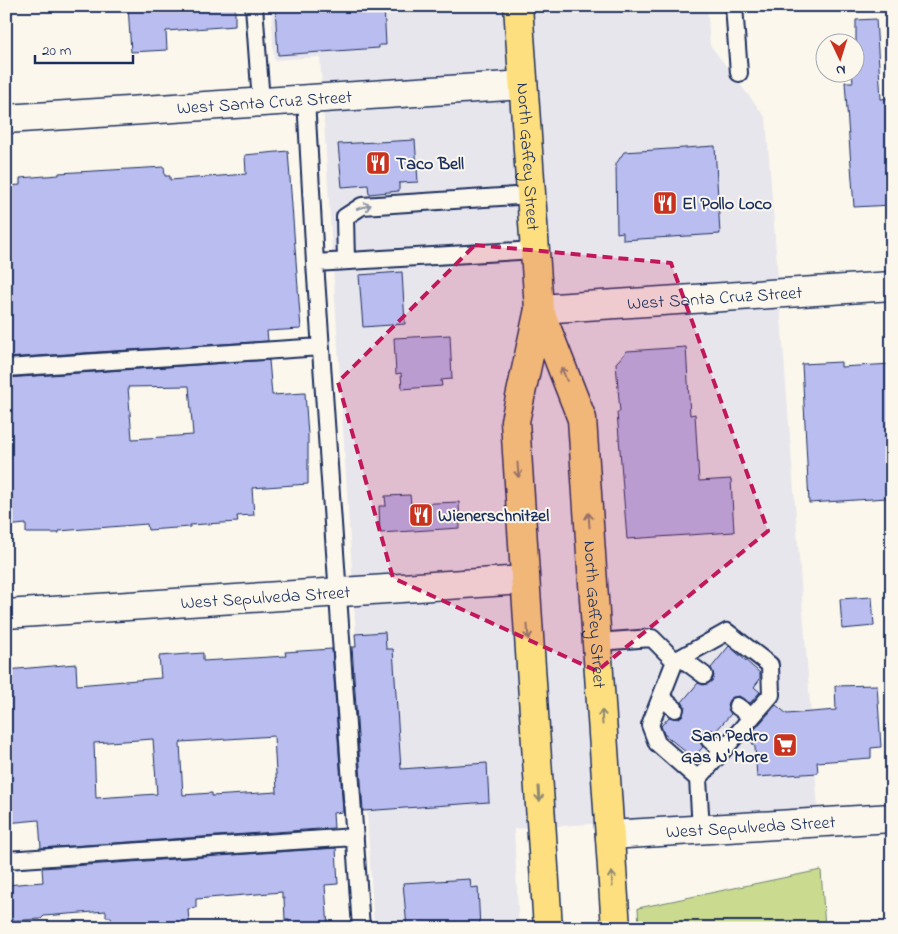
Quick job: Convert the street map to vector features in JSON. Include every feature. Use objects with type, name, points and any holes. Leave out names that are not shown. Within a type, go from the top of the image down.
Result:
[{"type":"main road","name":"North Gaffey Street","points":[[518,6],[539,309],[515,421],[548,928]]},
{"type":"main road","name":"North Gaffey Street","points":[[539,309],[582,420],[616,928]]},
{"type":"street","name":"West Santa Cruz Street","points":[[6,119],[523,85]]},
{"type":"street","name":"West Santa Cruz Street","points":[[539,309],[892,286]]},
{"type":"street","name":"West Sepulveda Street","points":[[6,614],[525,580]]},
{"type":"street","name":"West Sepulveda Street","points":[[610,835],[892,818]]},
{"type":"lane","points":[[254,6],[261,102]]},
{"type":"lane","points":[[734,6],[739,73]]},
{"type":"lane","points":[[306,99],[315,263],[361,928]]},
{"type":"lane","points":[[346,261],[345,217],[362,206],[531,194]]},
{"type":"lane","points":[[315,263],[535,250]]},
{"type":"lane","points":[[6,368],[321,347]]},
{"type":"lane","points":[[698,779],[657,743],[650,725],[678,659],[727,632],[770,665],[771,695],[698,779],[701,830]]},
{"type":"lane","points":[[597,642],[652,638],[678,659],[704,675]]},
{"type":"lane","points":[[661,697],[675,709]]},
{"type":"lane","points":[[737,706],[752,717]]},
{"type":"lane","points":[[709,739],[722,751]]},
{"type":"lane","points":[[6,860],[355,837]]},
{"type":"highlighted area","points":[[475,245],[671,263],[768,531],[597,671],[393,578],[338,382]]},
{"type":"shaded area","points":[[271,6],[707,6],[710,45],[766,118],[818,809],[514,829],[519,928],[374,928],[320,57],[274,60]]},
{"type":"green space","points":[[821,870],[825,928],[639,928],[638,908]]},
{"type":"building","points":[[128,6],[235,6],[235,26],[166,31],[167,50],[131,52]]},
{"type":"building","points":[[275,6],[384,6],[386,45],[379,45],[379,48],[278,55]]},
{"type":"building","points":[[876,19],[881,99],[892,98],[892,205],[854,207],[845,82],[866,82],[866,32],[856,32],[856,20]]},
{"type":"building","name":"Taco Bell","points":[[415,140],[418,182],[399,183],[399,191],[369,194],[368,185],[342,187],[338,144]]},
{"type":"building","points":[[715,146],[720,234],[623,240],[623,232],[617,233],[616,164],[624,152]]},
{"type":"building","points":[[288,151],[301,329],[267,331],[268,341],[6,358],[6,200],[9,200],[8,186],[20,185],[20,178],[59,175],[59,173],[164,167],[165,176],[170,176],[170,180],[246,174],[245,155]]},
{"type":"building","points":[[402,272],[405,324],[363,327],[359,275]]},
{"type":"building","points":[[450,335],[452,379],[441,380],[442,386],[402,389],[401,373],[396,374],[394,338]]},
{"type":"building","points":[[686,347],[690,415],[695,414],[699,481],[731,479],[734,532],[627,539],[617,412],[620,412],[616,363],[627,351]]},
{"type":"building","points":[[269,360],[272,395],[305,393],[308,435],[308,484],[252,488],[254,515],[237,516],[238,522],[148,530],[147,524],[59,531],[59,533],[26,533],[26,524],[6,526],[6,378]],"holes":[[[189,386],[193,435],[132,439],[128,387]]]},
{"type":"building","points":[[841,362],[841,367],[892,364],[892,450],[888,450],[890,474],[886,474],[887,498],[809,503],[802,364]]},
{"type":"building","name":"Wienerschnitzel","points":[[410,495],[411,504],[459,502],[460,528],[380,533],[379,506],[386,506],[385,496]]},
{"type":"building","points":[[872,597],[874,626],[842,629],[840,599]]},
{"type":"building","points":[[385,632],[386,649],[393,649],[401,769],[487,763],[489,802],[363,811],[352,647],[356,647],[355,634]]},
{"type":"building","name":"San Pedro Gas N' More","points":[[729,646],[760,673],[760,679],[754,687],[760,692],[750,703],[739,696],[729,700],[727,705],[731,714],[716,731],[707,729],[701,733],[699,741],[703,747],[693,758],[664,734],[661,726],[669,717],[678,719],[683,715],[685,706],[682,702],[698,683],[703,685],[712,681],[714,676],[711,668]]},
{"type":"building","points":[[332,649],[343,812],[333,813],[334,828],[41,848],[39,820],[6,823],[6,670],[76,664],[77,685],[161,678],[159,656],[203,653],[203,661],[286,656],[285,652]],"holes":[[[274,736],[277,792],[212,796],[212,793],[183,795],[181,742]],[[153,739],[157,794],[96,798],[94,743]]]},
{"type":"building","points":[[877,685],[881,747],[871,748],[871,758],[817,762],[818,773],[757,777],[755,747],[748,737],[776,705],[787,714],[836,710],[835,686]]},
{"type":"building","points":[[336,848],[338,884],[325,885],[328,928],[289,928],[289,920],[285,920],[282,892],[196,899],[196,908],[188,909],[189,922],[147,924],[147,928],[112,928],[111,917],[106,917],[106,911],[6,921],[6,885],[43,882],[42,868]]},
{"type":"building","points":[[470,879],[471,888],[478,887],[480,928],[407,928],[403,883]]},
{"type":"place","name":"Taco Bell","points":[[378,163]]},
{"type":"place","name":"El Pollo Loco","points":[[665,203]]},
{"type":"place","name":"Wienerschnitzel","points":[[421,515]]},
{"type":"place","name":"San Pedro Gas N' More","points":[[785,745]]}]
